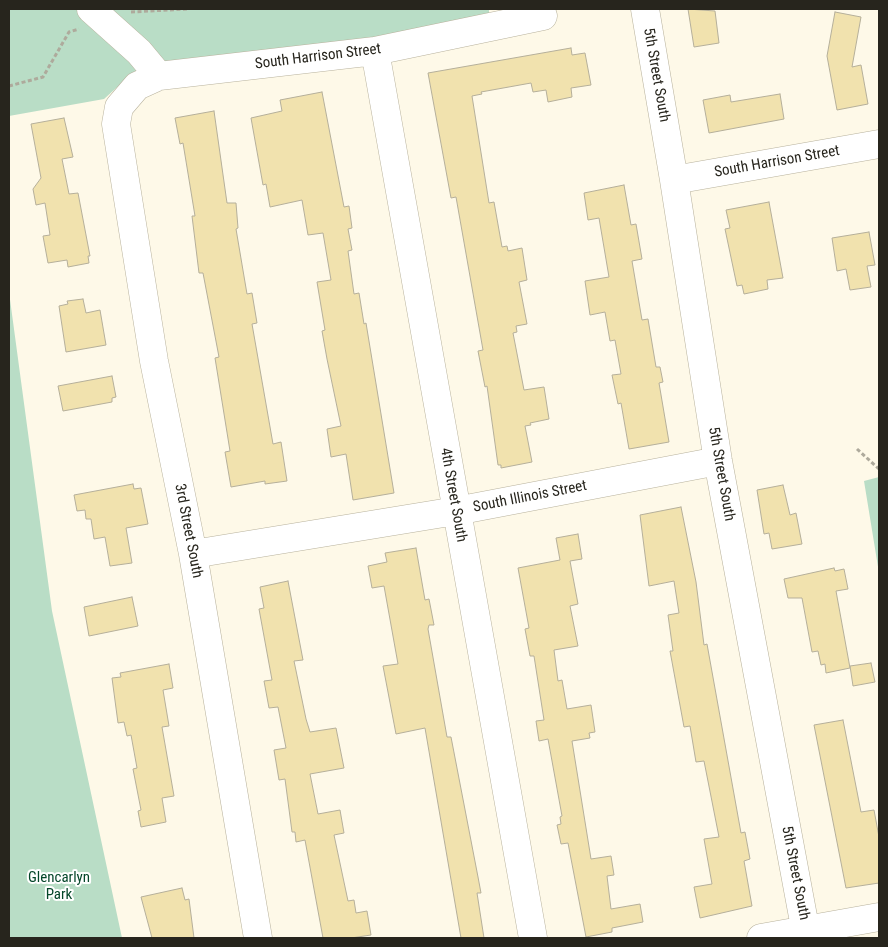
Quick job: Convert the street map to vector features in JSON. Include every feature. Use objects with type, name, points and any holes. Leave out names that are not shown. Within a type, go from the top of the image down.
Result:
[{"type":"street","points":[[91,9],[139,52],[159,76]]},
{"type":"street","name":"5th Street South","points":[[645,9],[718,461],[806,934]]},
{"type":"street","name":"South Harrison Street","points":[[116,124],[118,106],[137,86],[159,76],[376,51],[543,16]]},
{"type":"street","name":"4th Street South","points":[[376,51],[533,938]]},
{"type":"street","name":"3rd Street South","points":[[116,124],[154,360],[193,554],[258,938]]},
{"type":"street","name":"South Harrison Street","points":[[674,180],[879,144]]},
{"type":"street","name":"South Illinois Street","points":[[193,554],[456,511],[718,461]]},
{"type":"street","points":[[760,938],[806,934],[879,917]]},
{"type":"path","points":[[857,449],[879,469]]},
{"type":"green space","points":[[9,9],[489,9],[489,14],[375,38],[134,72],[104,99],[9,116]]},
{"type":"green space","name":"Glencarlyn Park","points":[[9,292],[52,611],[122,938],[9,938]]},
{"type":"green space","points":[[879,477],[879,573],[864,481]]},
{"type":"building","points":[[688,9],[715,11],[719,43],[694,47]]},
{"type":"building","points":[[835,12],[861,17],[852,67],[861,65],[868,104],[837,110],[827,56]]},
{"type":"building","points":[[571,48],[572,55],[585,53],[591,85],[571,88],[572,97],[548,102],[546,90],[533,92],[531,83],[481,92],[482,94],[472,96],[489,203],[494,202],[502,247],[507,246],[508,251],[522,248],[527,280],[519,282],[527,324],[516,326],[517,332],[513,333],[524,390],[544,387],[549,419],[525,426],[532,462],[501,468],[501,465],[498,465],[487,386],[485,387],[478,351],[483,350],[456,197],[451,198],[428,73]]},
{"type":"building","points":[[322,92],[344,207],[349,206],[352,228],[348,229],[352,250],[348,251],[354,294],[359,293],[364,324],[366,323],[394,493],[353,500],[346,454],[331,457],[327,429],[341,426],[322,331],[325,330],[317,282],[331,280],[323,233],[308,235],[302,200],[270,207],[266,184],[263,185],[251,118],[282,111],[280,100]]},
{"type":"building","points":[[780,94],[784,119],[709,133],[703,100],[730,95],[731,102]]},
{"type":"building","points":[[214,111],[227,203],[236,203],[238,228],[236,229],[247,294],[252,293],[257,323],[252,324],[273,444],[281,442],[287,481],[265,484],[265,481],[231,487],[225,452],[230,451],[215,358],[219,357],[203,273],[199,273],[192,216],[195,216],[183,143],[180,144],[175,118]]},
{"type":"building","points":[[64,118],[73,157],[62,159],[69,194],[78,193],[90,256],[88,256],[89,263],[68,267],[67,260],[48,263],[43,236],[50,235],[45,203],[36,205],[33,189],[41,178],[31,124]]},
{"type":"building","points":[[624,185],[631,225],[636,224],[642,259],[632,261],[642,320],[648,319],[656,367],[660,367],[663,382],[659,383],[669,442],[629,449],[621,403],[618,404],[612,375],[621,374],[615,340],[610,341],[605,312],[590,315],[585,281],[609,277],[599,218],[588,220],[584,193]]},
{"type":"building","points":[[769,202],[783,278],[767,280],[768,289],[744,294],[742,285],[737,286],[725,229],[730,228],[726,210]]},
{"type":"building","points":[[869,232],[875,265],[867,266],[871,287],[850,290],[846,269],[837,271],[832,238]]},
{"type":"building","points":[[83,299],[86,313],[100,310],[106,345],[66,352],[59,306],[68,304],[67,301]]},
{"type":"building","points":[[112,376],[116,397],[112,398],[112,402],[63,411],[58,386]]},
{"type":"building","points":[[133,484],[134,489],[141,488],[148,524],[126,528],[132,563],[110,566],[105,537],[94,539],[91,519],[86,519],[85,510],[77,511],[74,495]]},
{"type":"building","points":[[783,485],[790,515],[796,513],[802,544],[772,549],[769,533],[764,534],[757,490]]},
{"type":"building","points":[[681,507],[696,582],[704,645],[707,644],[741,833],[745,832],[750,859],[744,861],[752,906],[700,918],[694,887],[712,884],[704,839],[719,837],[704,761],[696,762],[690,726],[684,727],[670,651],[673,651],[668,615],[679,613],[674,581],[649,586],[640,515]]},
{"type":"building","points":[[578,534],[582,559],[570,561],[578,604],[570,606],[578,646],[554,650],[558,681],[562,680],[567,709],[591,705],[595,732],[589,733],[590,738],[572,741],[591,859],[611,856],[614,875],[607,876],[611,909],[640,904],[643,922],[612,928],[612,932],[586,937],[568,843],[561,844],[557,825],[561,824],[560,817],[562,816],[548,739],[539,741],[536,721],[544,720],[534,656],[530,656],[525,629],[529,628],[518,568],[560,560],[556,538]]},
{"type":"building","points":[[416,548],[425,600],[429,599],[434,625],[429,625],[428,629],[447,737],[451,737],[481,893],[477,893],[484,938],[461,938],[425,728],[396,734],[383,666],[398,664],[384,586],[372,588],[368,566],[387,562],[385,553]]},
{"type":"building","points":[[834,568],[835,571],[844,569],[848,589],[836,591],[850,668],[826,673],[825,664],[821,665],[818,651],[812,652],[802,598],[788,598],[784,579]]},
{"type":"building","points":[[288,581],[303,660],[294,661],[306,719],[310,732],[336,728],[344,768],[310,774],[318,814],[340,810],[344,833],[334,835],[348,901],[354,900],[356,913],[367,911],[371,935],[351,938],[323,938],[305,840],[296,842],[295,832],[292,832],[285,779],[279,780],[274,750],[286,748],[278,707],[269,708],[264,681],[272,680],[259,609],[264,608],[260,587]]},
{"type":"building","points":[[132,597],[138,626],[89,636],[84,607]]},
{"type":"building","points":[[871,663],[875,682],[853,686],[850,666]]},
{"type":"building","points":[[169,664],[173,688],[163,690],[169,726],[162,727],[174,796],[162,798],[166,822],[141,827],[138,811],[141,810],[133,769],[137,768],[131,735],[127,736],[124,722],[118,723],[112,678],[121,677],[120,673]]},
{"type":"building","points":[[843,720],[861,812],[874,810],[879,837],[879,883],[846,888],[814,725]]},
{"type":"building","points":[[182,888],[185,900],[189,899],[194,938],[152,938],[141,897]]}]
